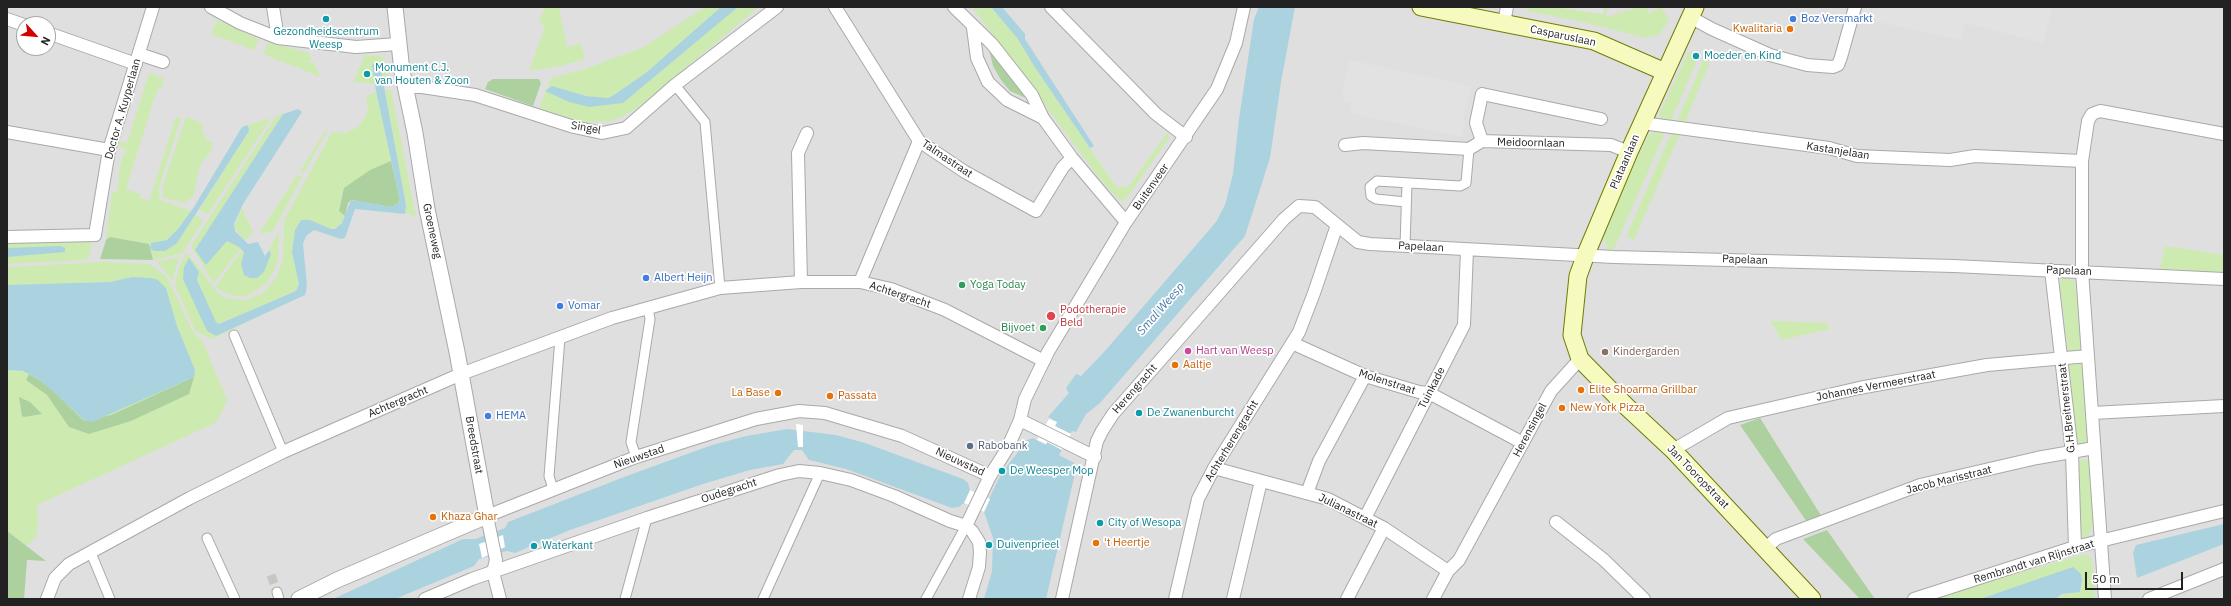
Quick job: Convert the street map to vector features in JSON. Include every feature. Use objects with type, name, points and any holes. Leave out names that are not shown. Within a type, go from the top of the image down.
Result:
[{"type":"main road","name":"Casparuslaan","points":[[1421,7],[1505,15],[1594,41],[1665,72]]},
{"type":"main road","name":"Plataanlaan","points":[[1586,254],[1629,152],[1692,12]]},
{"type":"main road","points":[[1580,359],[1572,336],[1578,276],[1586,254]]},
{"type":"main road","name":"Jan Tooropstraat","points":[[1580,359],[1627,407],[1674,450],[1812,599]]},
{"type":"street","name":"Doctor A. Kuyperlaan","points":[[7,237],[95,236],[109,150],[153,7]]},
{"type":"street","points":[[211,7],[240,23],[278,38],[356,47],[398,44]]},
{"type":"street","points":[[273,7],[278,38]]},
{"type":"street","name":"Groeneweg","points":[[395,7],[398,44],[427,208],[461,374]]},
{"type":"street","name":"Singel","points":[[406,87],[422,87],[475,95],[574,127],[602,133],[626,128],[676,85],[776,7]]},
{"type":"street","name":"Talmastraat","points":[[835,7],[919,141],[965,172],[1036,211],[1063,167],[1072,158]]},
{"type":"street","points":[[954,7],[973,28],[992,44],[1032,95],[1043,118],[1072,158],[1126,222]]},
{"type":"street","points":[[1051,7],[1156,114],[1186,137]]},
{"type":"street","name":"Buitenveer","points":[[966,526],[980,494],[1007,449],[1020,420],[1025,399],[1044,362],[1126,222],[1186,137],[1217,89],[1236,43],[1244,7]]},
{"type":"street","points":[[1692,12],[1712,29],[1770,55],[1807,65],[1833,66],[1838,65],[1841,57],[1855,7]]},
{"type":"street","points":[[973,28],[976,58],[988,82],[1007,100],[1043,118]]},
{"type":"street","points":[[56,35],[137,59],[163,62]]},
{"type":"street","points":[[676,85],[705,122],[720,285]]},
{"type":"street","name":"Meidoornlaan","points":[[1601,119],[1482,94],[1476,123],[1482,142],[1612,145],[1629,152]]},
{"type":"street","name":"G.H.Breitnerstraat","points":[[2105,599],[2082,271],[2082,161],[2088,121],[2092,114],[2100,111],[2224,134]]},
{"type":"street","name":"Kastanjelaan","points":[[1642,123],[1829,148],[1857,156],[1950,160],[1975,156],[2082,161]]},
{"type":"street","points":[[7,132],[109,150]]},
{"type":"street","points":[[801,282],[798,153],[807,133]]},
{"type":"street","points":[[860,282],[919,141]]},
{"type":"street","points":[[1345,145],[1363,143],[1469,150],[1482,142]]},
{"type":"street","points":[[1406,202],[1376,199],[1371,196],[1370,187],[1377,181],[1460,186],[1466,183],[1469,150]]},
{"type":"street","points":[[1405,246],[1407,184]]},
{"type":"street","name":"Papelaan","points":[[1284,219],[1298,206],[1306,205],[1315,207],[1358,242],[1467,250],[1586,254],[1614,257],[2082,271],[2224,279]]},
{"type":"street","name":"Herengracht","points":[[1062,599],[1095,457],[1097,441],[1113,414],[1284,219]]},
{"type":"street","name":"Achterherengracht","points":[[1175,599],[1198,499],[1214,468],[1292,344],[1314,293],[1337,225]]},
{"type":"street","name":"Tuinkade","points":[[1365,518],[1464,325],[1467,250]]},
{"type":"street","name":"G.H.Breitnerstraat","points":[[2051,270],[2072,453],[2075,546]]},
{"type":"street","name":"Achtergracht","points":[[47,599],[55,578],[69,564],[190,498],[283,452],[461,374],[560,338],[720,285],[801,282],[860,282],[891,290],[945,310],[1044,362]]},
{"type":"street","points":[[636,457],[631,442],[650,319],[648,308]]},
{"type":"street","points":[[234,335],[283,452]]},
{"type":"street","points":[[553,489],[549,476],[560,338]]},
{"type":"street","name":"Molenstraat","points":[[1292,344],[1365,376],[1418,392],[1429,393],[1523,443]]},
{"type":"street","name":"Johannes Vermeerstraat","points":[[1674,450],[1734,416],[1859,388],[1966,369],[2088,356]]},
{"type":"street","name":"Herensingel","points":[[1434,599],[1448,571],[1460,560],[1551,391],[1580,359]]},
{"type":"street","name":"Breedstraat","points":[[461,374],[487,516]]},
{"type":"street","points":[[1307,493],[1319,461],[1365,376]]},
{"type":"street","points":[[2092,414],[2224,406]]},
{"type":"street","name":"Nieuwstad","points":[[299,599],[337,580],[487,516],[636,457],[756,419],[799,411],[824,414],[890,431],[990,476]]},
{"type":"street","points":[[1020,420],[1043,430],[1095,457]]},
{"type":"street","name":"Jacob Marisstraat","points":[[1766,548],[1776,539],[1920,486],[2037,458],[2094,448]]},
{"type":"street","name":"Julianastraat","points":[[1214,468],[1328,499],[1384,528],[1448,571]]},
{"type":"street","name":"Oudegracht","points":[[425,599],[494,566],[780,475],[799,471],[820,473],[851,480],[894,496],[950,521],[966,526]]},
{"type":"street","points":[[763,599],[820,473]]},
{"type":"street","points":[[1233,599],[1261,481]]},
{"type":"street","name":"Rembrandt van Rijnstraat","points":[[1914,599],[2075,546],[2100,542],[2224,511]]},
{"type":"street","points":[[487,516],[500,599]]},
{"type":"street","points":[[625,599],[647,518]]},
{"type":"street","points":[[1556,522],[1604,560],[1644,599]]},
{"type":"street","points":[[926,599],[966,526],[972,531],[979,542],[980,552],[979,566],[969,599]]},
{"type":"street","points":[[1347,599],[1384,528]]},
{"type":"street","points":[[207,538],[235,599]]},
{"type":"street","points":[[91,553],[110,599]]},
{"type":"street","points":[[2149,599],[2224,569]]},
{"type":"shaded area","points":[[7,7],[2224,7],[2224,599],[7,599]]},
{"type":"shaded area","points":[[225,7],[268,7],[270,31]]},
{"type":"shaded area","points":[[1555,7],[1604,7],[1603,14]]},
{"type":"shaded area","points":[[1863,7],[2052,7],[2043,43],[1965,23],[1961,40],[1860,18]]},
{"type":"shaded area","points":[[1350,60],[1471,86],[1463,120],[1466,121],[1462,137],[1350,113],[1352,102],[1344,101],[1343,91]]},
{"type":"green space","points":[[545,7],[559,7],[567,47],[581,44],[585,59],[561,66],[529,71],[545,26],[539,23]]},
{"type":"green space","points":[[705,7],[721,7],[647,72],[614,95],[608,98],[586,96],[552,86],[546,91],[569,102],[623,103],[738,7],[759,7],[640,106],[625,115],[611,121],[584,123],[539,108],[551,78],[585,69],[644,47]]},
{"type":"green space","points":[[972,7],[991,7],[1018,39],[1034,66],[1117,188],[1120,186],[1126,188],[1131,183],[1167,133],[1170,137],[1126,199],[1122,201],[1116,197],[1100,179]]},
{"type":"green space","points":[[1527,7],[1555,7],[1602,14],[1604,7],[1607,7],[1606,17],[1639,7],[1646,7],[1649,13],[1661,7],[1669,20],[1659,35],[1646,38],[1579,21],[1527,11]]},
{"type":"green space","points":[[217,20],[259,39],[254,50],[211,34]]},
{"type":"green space","points":[[268,42],[309,53],[312,59],[308,61],[310,63],[314,62],[320,77],[263,54]]},
{"type":"green space","points":[[989,49],[1028,99],[1010,91],[1001,80],[993,66]]},
{"type":"green space","points":[[1689,51],[1699,56],[1671,121],[1664,122],[1659,115]]},
{"type":"green space","points":[[365,55],[381,56],[385,60],[389,79],[383,81],[380,65],[372,65],[375,84],[353,82]]},
{"type":"green space","points":[[1704,59],[1710,62],[1684,125],[1679,124],[1677,121]]},
{"type":"green space","points":[[149,73],[164,78],[162,88],[159,87],[153,102],[126,189],[141,194],[140,198],[149,201],[176,117],[181,118],[158,190],[161,191],[158,199],[191,211],[174,234],[163,242],[149,244],[110,237],[106,240],[112,191],[117,192],[120,165],[126,149],[117,145],[118,141],[127,143]]},
{"type":"green space","points":[[493,79],[539,79],[541,83],[533,106],[485,89],[488,82]]},
{"type":"green space","points":[[385,90],[391,90],[416,217],[406,213],[406,205]]},
{"type":"green space","points":[[376,91],[391,161],[370,170],[339,211],[345,216],[339,226],[331,229],[310,220],[301,220],[292,252],[299,284],[296,291],[219,324],[216,322],[197,280],[198,275],[189,259],[216,336],[259,318],[213,339],[196,332],[175,286],[178,271],[185,254],[188,254],[218,293],[225,298],[246,300],[261,294],[268,288],[277,276],[283,258],[284,220],[332,132],[346,133],[358,127],[366,116],[368,106],[366,97]]},
{"type":"green space","points":[[283,114],[195,250],[227,241],[241,248],[215,281],[212,281],[191,246],[276,116]]},
{"type":"green space","points":[[186,117],[202,123],[202,129],[206,140],[213,142],[211,151],[200,165],[193,198],[187,200],[185,203],[162,197],[164,189],[162,188]]},
{"type":"green space","points":[[271,118],[208,214],[199,210],[249,131],[248,125]]},
{"type":"green space","points":[[326,130],[328,130],[304,173],[300,171]]},
{"type":"green space","points":[[1659,131],[1664,135],[1614,249],[1608,250],[1603,236],[1624,187],[1649,134]]},
{"type":"green space","points":[[1671,133],[1680,134],[1634,240],[1626,237]]},
{"type":"green space","points":[[391,161],[400,200],[398,203],[392,207],[351,200],[348,203],[345,216],[339,211],[344,188],[370,170]]},
{"type":"green space","points":[[297,175],[302,177],[273,231],[261,234],[260,232]]},
{"type":"green space","points":[[242,208],[253,232],[245,241],[234,227]]},
{"type":"green space","points":[[196,214],[203,221],[181,254],[153,260],[150,248],[154,251],[165,251],[177,243]]},
{"type":"green space","points":[[279,230],[278,262],[268,282],[246,296],[234,296],[221,291],[216,286],[243,249],[242,271],[247,277],[271,254],[269,250]]},
{"type":"green space","points":[[110,237],[149,244],[153,260],[100,259],[106,240]]},
{"type":"green space","points":[[91,239],[90,255],[86,260],[7,264],[7,241]]},
{"type":"green space","points":[[2165,246],[2224,255],[2224,272],[2160,269]]},
{"type":"green space","points":[[180,257],[176,267],[173,281],[157,262]]},
{"type":"green space","points":[[103,262],[149,264],[167,277],[193,332],[199,339],[201,338],[227,399],[226,404],[215,423],[37,505],[38,527],[36,537],[27,546],[7,531],[7,370],[173,387],[177,326],[166,288],[132,277],[110,282],[7,285],[7,267]]},
{"type":"green space","points":[[2062,277],[2075,281],[2082,351],[2068,353],[2060,284]]},
{"type":"green space","points":[[1771,321],[1828,323],[1829,329],[1781,340]]},
{"type":"green space","points":[[2083,364],[2089,443],[2078,445],[2075,442],[2068,365]]},
{"type":"green space","points":[[29,374],[45,383],[84,421],[111,415],[194,377],[189,394],[131,421],[89,434],[69,427],[47,395],[26,380]]},
{"type":"green space","points":[[19,397],[30,402],[42,414],[22,416]]},
{"type":"green space","points":[[1760,418],[1822,517],[1807,522],[1740,425]]},
{"type":"green space","points":[[2090,459],[2093,524],[2089,535],[2082,539],[2076,461]]},
{"type":"green space","points":[[1827,530],[1875,599],[1860,599],[1803,539]]},
{"type":"green space","points":[[7,531],[46,561],[27,560],[24,599],[7,599]]},
{"type":"green space","points":[[2081,555],[2087,555],[2092,559],[2095,599],[2055,599],[2082,587],[2081,574],[2002,591],[1980,599],[1931,599]]},
{"type":"water","points":[[721,7],[738,7],[623,103],[589,107],[569,102],[545,91],[552,86],[586,96],[608,98],[647,72]]},
{"type":"water","points":[[991,7],[1002,7],[1025,34],[1025,39],[1094,146],[1090,148],[1034,66],[1018,39]]},
{"type":"water","name":"Smal Weesp","points":[[1259,7],[1295,7],[1281,82],[1270,158],[1245,236],[1100,403],[1086,414],[1076,432],[1072,431],[1059,455],[1074,463],[1076,469],[1046,599],[984,599],[992,571],[993,538],[984,512],[964,503],[959,507],[952,508],[846,469],[809,460],[802,450],[794,450],[783,464],[750,470],[703,484],[570,530],[515,553],[507,551],[479,559],[474,566],[395,599],[333,599],[463,539],[475,539],[505,528],[508,522],[624,477],[712,445],[746,436],[787,429],[836,435],[865,443],[963,479],[968,483],[970,490],[989,499],[1001,474],[1027,440],[1033,438],[1046,445],[1057,422],[1048,417],[1069,393],[1066,388],[1076,374],[1081,376],[1105,351],[1216,222],[1225,205],[1233,174],[1239,119],[1254,19]]},
{"type":"water","points":[[376,62],[380,65],[406,205],[405,214],[355,209],[345,238],[341,239],[314,230],[306,236],[303,244],[307,286],[305,295],[216,336],[207,331],[183,279],[184,267],[189,258],[199,272],[197,280],[216,322],[219,324],[296,291],[299,284],[292,252],[295,230],[301,220],[310,220],[331,229],[335,229],[342,223],[351,200],[392,207],[400,201],[376,91],[372,65]]},
{"type":"water","points":[[298,109],[302,112],[243,204],[234,224],[235,231],[248,244],[258,242],[265,256],[269,250],[271,254],[264,272],[257,278],[250,278],[244,275],[241,264],[244,252],[239,247],[227,241],[206,265],[195,250],[283,114]]},
{"type":"water","points":[[248,125],[249,131],[177,243],[165,251],[154,251],[150,248],[151,243],[167,240],[178,229],[194,207],[242,127]]},
{"type":"water","points":[[60,246],[65,248],[65,252],[7,257],[7,248]]},
{"type":"water","points":[[132,277],[158,280],[166,288],[177,326],[195,370],[194,377],[92,422],[85,421],[54,392],[35,377],[23,371],[7,370],[7,285],[110,282]]},
{"type":"water","points":[[2224,524],[2224,544],[2137,578],[2133,553],[2136,545]]},
{"type":"water","points":[[2073,567],[2081,574],[2082,580],[2080,592],[2062,594],[2055,599],[1980,599]]},
{"type":"pier","points":[[1049,419],[1057,422],[1055,426],[1071,434],[1062,450],[1047,442],[1046,444],[1037,440]]},
{"type":"pier","points":[[796,424],[803,425],[803,447],[798,447]]},
{"type":"pier","points":[[970,490],[990,499],[984,512],[964,503]]},
{"type":"pier","points":[[503,535],[505,547],[482,558],[479,544]]},
{"type":"tunnel","points":[[271,575],[277,592]]},
{"type":"place","name":"Gezondheidscentrum Weesp","points":[[326,19]]},
{"type":"place","name":"Boz Versmarkt","points":[[1793,19]]},
{"type":"place","name":"Kwalitaria","points":[[1790,29]]},
{"type":"place","name":"Moeder en Kind","points":[[1696,56]]},
{"type":"place","name":"Monument C.J. van Houten & Zoon","points":[[367,74]]},
{"type":"place","name":"Albert Heijn","points":[[646,278]]},
{"type":"place","name":"Yoga Today","points":[[962,285]]},
{"type":"place","name":"Vomar","points":[[560,306]]},
{"type":"place","name":"Podotherapie Beld","points":[[1051,316]]},
{"type":"place","name":"Bijvoet","points":[[1043,328]]},
{"type":"place","name":"Hart van Weesp","points":[[1188,351]]},
{"type":"place","name":"Kindergarden","points":[[1605,352]]},
{"type":"place","name":"Aaltje","points":[[1175,365]]},
{"type":"place","name":"Elite Shoarma Grillbar","points":[[1581,390]]},
{"type":"place","name":"La Base","points":[[778,393]]},
{"type":"place","name":"Passata","points":[[830,396]]},
{"type":"place","name":"New York Pizza","points":[[1562,408]]},
{"type":"place","name":"De Zwanenburcht","points":[[1139,413]]},
{"type":"place","name":"HEMA","points":[[488,416]]},
{"type":"place","name":"Rabobank","points":[[970,446]]},
{"type":"place","name":"De Weesper Mop","points":[[1002,471]]},
{"type":"place","name":"Khaza Ghar","points":[[433,517]]},
{"type":"place","name":"City of Wesopa","points":[[1100,523]]},
{"type":"place","name":"'t Heertje","points":[[1096,543]]},
{"type":"place","name":"Duivenprieel","points":[[989,545]]},
{"type":"place","name":"Waterkant","points":[[534,546]]}]
